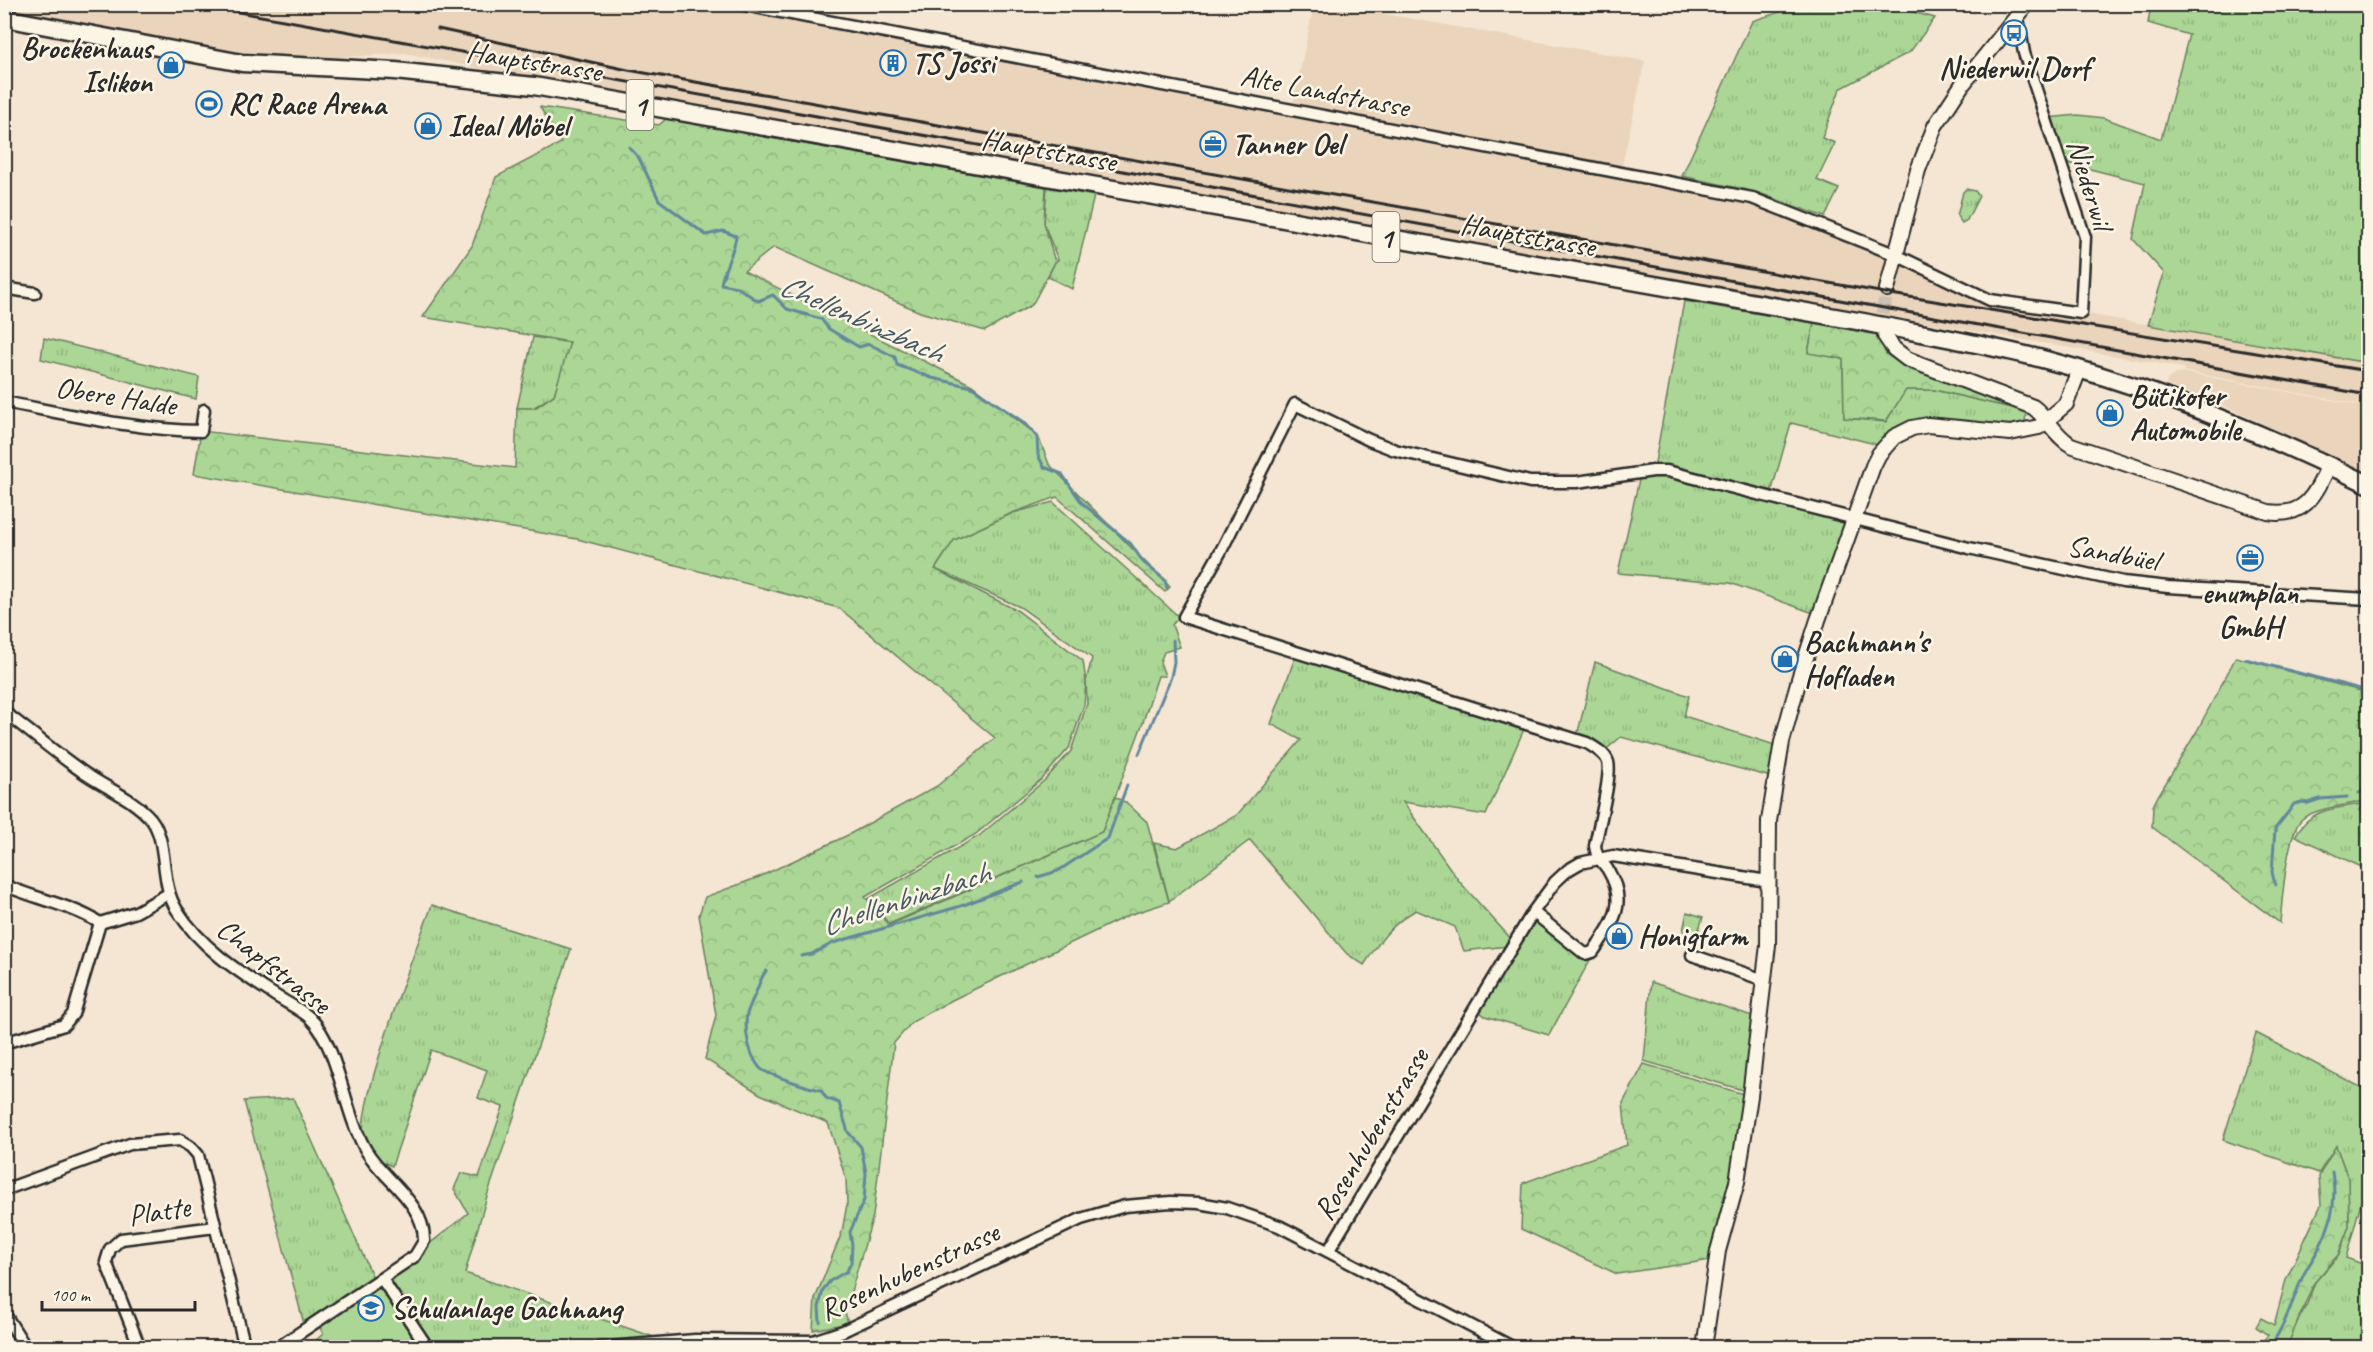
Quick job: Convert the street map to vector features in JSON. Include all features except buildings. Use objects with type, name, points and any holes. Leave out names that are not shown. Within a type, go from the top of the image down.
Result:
[{"type":"main road","name":"Hauptstrasse","points":[[4,18],[242,63],[417,72],[532,86],[1863,322],[1993,347],[2079,370]]},
{"type":"main road","name":"1","points":[[2079,370],[2227,421],[2368,484]]},
{"type":"street","name":"Alte Landstrasse","points":[[739,4],[791,9],[1752,198],[1894,254]]},
{"type":"street","points":[[1887,289],[1894,254],[1918,170],[1935,126],[1962,85],[2027,4]]},
{"type":"street","name":"Niederwil","points":[[1894,254],[1990,300],[2081,313],[2085,237],[2024,53],[2018,18]]},
{"type":"street","points":[[4,288],[35,293]]},
{"type":"street","points":[[1885,336],[1894,349],[1907,359],[2026,404],[2048,420],[2061,438],[2071,445],[2278,514],[2290,513],[2301,508],[2310,499],[2329,465]]},
{"type":"street","points":[[1704,1347],[1718,1251],[1737,1182],[1764,980],[1769,920],[1767,881],[1769,821],[1782,742],[1799,679],[1879,454],[1903,431],[1928,425],[2021,432],[2033,430],[2048,420],[2070,398],[2079,370]]},
{"type":"street","name":"Obere Halde","points":[[4,402],[185,431],[201,431],[204,410]]},
{"type":"street","name":"Sandbüel","points":[[1597,858],[1595,846],[1609,774],[1608,761],[1598,750],[1582,742],[1184,617],[1222,549],[1295,404],[1395,450],[1520,480],[1560,484],[1667,471],[1997,555],[2123,582],[2168,587],[2368,599]]},
{"type":"street","name":"Chapfstrasse","points":[[4,712],[80,771],[131,801],[152,820],[160,840],[168,894],[177,911],[195,934],[228,964],[309,1018],[323,1034],[366,1151],[416,1212],[424,1232],[424,1241],[415,1256],[277,1347]]},
{"type":"street","name":"Rosenhubenstrasse","points":[[596,1347],[695,1340],[791,1342],[819,1339],[843,1331],[1081,1218],[1136,1205],[1171,1202],[1227,1208],[1279,1226],[1329,1250],[1533,912],[1555,882],[1568,870],[1597,858],[1613,856],[1767,881]]},
{"type":"street","points":[[1533,912],[1585,954],[1593,952],[1616,918],[1619,899],[1608,870],[1597,858]]},
{"type":"street","points":[[4,885],[27,895],[83,912],[100,923],[136,912],[168,894]]},
{"type":"street","points":[[4,1043],[64,1025],[73,1014],[100,923]]},
{"type":"street","points":[[1692,955],[1764,980]]},
{"type":"street","points":[[4,1190],[130,1144],[180,1140],[191,1147],[198,1155],[245,1347]]},
{"type":"street","name":"Platte","points":[[140,1347],[106,1262],[110,1249],[121,1239],[215,1227]]},
{"type":"street","points":[[1329,1250],[1514,1347]]},
{"type":"street","points":[[382,1279],[428,1347]]},
{"type":"street","points":[[4,1313],[26,1347]]},
{"type":"shaded area","points":[[4,5],[739,5],[1292,108],[1314,5],[1335,5],[1645,61],[1622,166],[1636,175],[1752,198],[1990,300],[2081,313],[2368,363],[2368,406],[2183,371],[2184,368],[483,69],[405,53],[316,59],[247,54],[73,24],[5,8]]},
{"type":"shaded area","points":[[2186,373],[2368,407],[2368,474],[2213,401],[2166,385],[2168,379],[2176,374]]},
{"type":"green space","points":[[1782,4],[1887,5],[1935,18],[1910,52],[1840,89],[1822,138],[1835,143],[1817,180],[1839,189],[1825,217],[1756,192],[1682,176],[1752,21],[1780,12]]},
{"type":"green space","points":[[2151,5],[2368,5],[2368,363],[2148,325],[2164,273],[2133,239],[2145,183],[2063,162],[2047,118],[2078,115],[2104,118],[2161,139],[2189,35],[2148,23]]},
{"type":"green space","points":[[540,107],[659,125],[666,119],[1046,187],[1044,223],[1055,262],[1032,305],[985,331],[920,312],[774,247],[744,271],[972,385],[1038,436],[1049,464],[1170,587],[1165,592],[1057,497],[1012,513],[954,540],[935,569],[1018,611],[1083,661],[1086,681],[1084,705],[1069,748],[1043,778],[976,834],[865,897],[889,925],[1102,832],[1115,797],[1127,803],[1147,822],[1169,902],[1129,915],[952,1000],[912,1022],[894,1043],[873,1216],[845,1312],[848,1323],[813,1330],[815,1299],[842,1232],[847,1204],[846,1179],[828,1123],[760,1094],[705,1059],[716,1015],[699,915],[705,897],[759,877],[848,835],[937,786],[995,738],[839,608],[577,539],[194,474],[201,431],[515,468],[517,408],[535,408],[554,395],[570,342],[423,317],[472,246],[496,177],[561,143]]},
{"type":"green space","points":[[1047,187],[1094,196],[1072,289],[1048,277],[1058,260],[1044,224]]},
{"type":"green space","points":[[1966,189],[1975,191],[1979,196],[1967,220],[1962,223],[1957,216],[1963,192]]},
{"type":"green space","points":[[1684,301],[1814,323],[1808,352],[1843,359],[1844,418],[1886,422],[1905,390],[1934,390],[2007,407],[2013,404],[2021,407],[2026,413],[2025,422],[2018,428],[1933,420],[1879,445],[1791,423],[1771,493],[1654,468]]},
{"type":"green space","points":[[1814,323],[1878,335],[1886,354],[1909,369],[2013,404],[2007,407],[1935,390],[1906,390],[1886,421],[1844,418],[1843,359],[1808,353]]},
{"type":"green space","points":[[533,337],[571,343],[554,395],[533,408],[517,408]]},
{"type":"green space","points":[[44,338],[199,377],[196,399],[41,359]]},
{"type":"green space","points":[[1653,472],[1849,521],[1816,614],[1730,583],[1618,573],[1640,475]]},
{"type":"green space","points":[[1053,502],[1179,617],[1172,625],[1180,647],[1164,652],[1160,662],[1165,676],[1158,676],[1102,832],[889,924],[868,899],[979,836],[1045,780],[1071,751],[1087,704],[1086,681],[1092,658],[1020,607],[935,569],[954,540],[1013,513]]},
{"type":"green space","points":[[1296,655],[1525,727],[1486,815],[1403,802],[1459,881],[1513,941],[1508,946],[1464,951],[1455,927],[1416,910],[1393,927],[1364,965],[1347,954],[1250,840],[1169,901],[1154,843],[1177,848],[1237,815],[1301,740],[1271,724]]},
{"type":"green space","points":[[2236,657],[2368,693],[2368,799],[2308,815],[2297,826],[2289,852],[2280,923],[2152,827],[2153,806],[2197,731]]},
{"type":"green space","points":[[1595,662],[1689,696],[1684,716],[1778,746],[1771,777],[1621,737],[1604,751],[1577,736]]},
{"type":"green space","points":[[2367,803],[2359,810],[2368,815],[2368,870],[2295,836],[2309,819],[2317,814],[2335,808]]},
{"type":"green space","points":[[432,905],[571,949],[487,1196],[465,1273],[657,1338],[593,1342],[565,1348],[431,1347],[391,1285],[393,1273],[468,1213],[454,1189],[461,1173],[479,1177],[503,1107],[478,1098],[487,1070],[431,1050],[392,1166],[375,1156],[364,1138],[364,1121],[378,1061]]},
{"type":"green space","points":[[1687,912],[1703,917],[1697,935],[1683,931]]},
{"type":"green space","points":[[1534,915],[1590,960],[1549,1035],[1485,1016],[1477,1010]]},
{"type":"green space","points":[[1651,982],[1755,1017],[1746,1091],[1644,1061]]},
{"type":"green space","points":[[2256,1033],[2368,1091],[2368,1176],[2346,1258],[2368,1266],[2368,1347],[2284,1347],[2307,1304],[2315,1282],[2339,1255],[2349,1225],[2348,1178],[2336,1146],[2319,1173],[2223,1140]]},
{"type":"green space","points":[[1644,1064],[1750,1096],[1737,1182],[1711,1260],[1617,1274],[1521,1229],[1523,1183],[1627,1145],[1623,1103]]},
{"type":"green space","points":[[293,1098],[374,1280],[304,1324],[244,1101]]},
{"type":"green space","points":[[2336,1146],[2348,1178],[2349,1226],[2338,1255],[2314,1283],[2288,1344],[2284,1347],[2258,1347],[2268,1335],[2256,1327],[2261,1318],[2274,1325],[2286,1280],[2321,1205],[2319,1176]]},
{"type":"green space","name":"Schulanlage Gachnang","points":[[375,1289],[382,1289],[423,1347],[321,1347],[316,1340],[323,1334],[319,1325]]},
{"type":"waterway","name":"Chellenbinzbach","points":[[629,147],[639,158],[659,200],[706,235],[723,231],[736,236],[721,284],[737,287],[758,301],[773,295],[787,309],[821,319],[829,329],[859,347],[869,344],[895,357],[897,365],[932,378],[972,387],[1026,424],[1037,437],[1038,455],[1044,467],[1062,474],[1082,503],[1131,544],[1143,562],[1165,580],[1167,588]]},
{"type":"waterway","name":"Chellenbinzbach","points":[[1139,754],[1171,677],[1174,662],[1173,640]]},
{"type":"waterway","points":[[2245,659],[2368,691]]},
{"type":"waterway","name":"Chellenbinzbach","points":[[1038,877],[1058,871],[1108,838],[1127,785]]},
{"type":"waterway","points":[[2359,793],[2368,788]]},
{"type":"waterway","points":[[2275,885],[2272,872],[2275,829],[2294,804],[2347,797]]},
{"type":"waterway","name":"Chellenbinzbach","points":[[801,956],[812,954],[833,943],[961,906],[1023,882]]},
{"type":"waterway","name":"Chellenbinzbach","points":[[766,971],[761,978],[746,1021],[750,1050],[756,1063],[763,1070],[821,1090],[826,1098],[839,1103],[848,1132],[861,1147],[866,1173],[864,1200],[850,1232],[851,1263],[847,1271],[830,1281],[823,1290],[819,1307],[820,1322]]},
{"type":"waterway","points":[[2269,1348],[2285,1321],[2303,1276],[2327,1230],[2334,1201],[2332,1172]]},
{"type":"tunnel","points":[[1885,334],[1882,318],[1887,289]]},
{"type":"railway","points":[[194,4],[2368,395]]},
{"type":"railway","points":[[438,29],[628,70],[1897,295],[2368,371]]},
{"type":"place","name":"Niederwil Dorf","points":[[2014,33]]},
{"type":"place","name":"TS Jossi","points":[[893,63]]},
{"type":"place","name":"Brockenhaus Islikon","points":[[171,65]]},
{"type":"place","name":"RC Race Arena","points":[[209,104]]},
{"type":"place","name":"Ideal Möbel","points":[[428,126]]},
{"type":"place","name":"Tanner Oel","points":[[1213,144]]},
{"type":"place","name":"Bütikofer Automobile","points":[[2110,413]]},
{"type":"place","name":"enumplan GmbH","points":[[2250,558]]},
{"type":"place","name":"Bachmann's Hofladen","points":[[1785,659]]},
{"type":"place","name":"Honigfarm","points":[[1619,936]]},
{"type":"place","name":"Schulanlage Gachnang","points":[[371,1308]]}]
